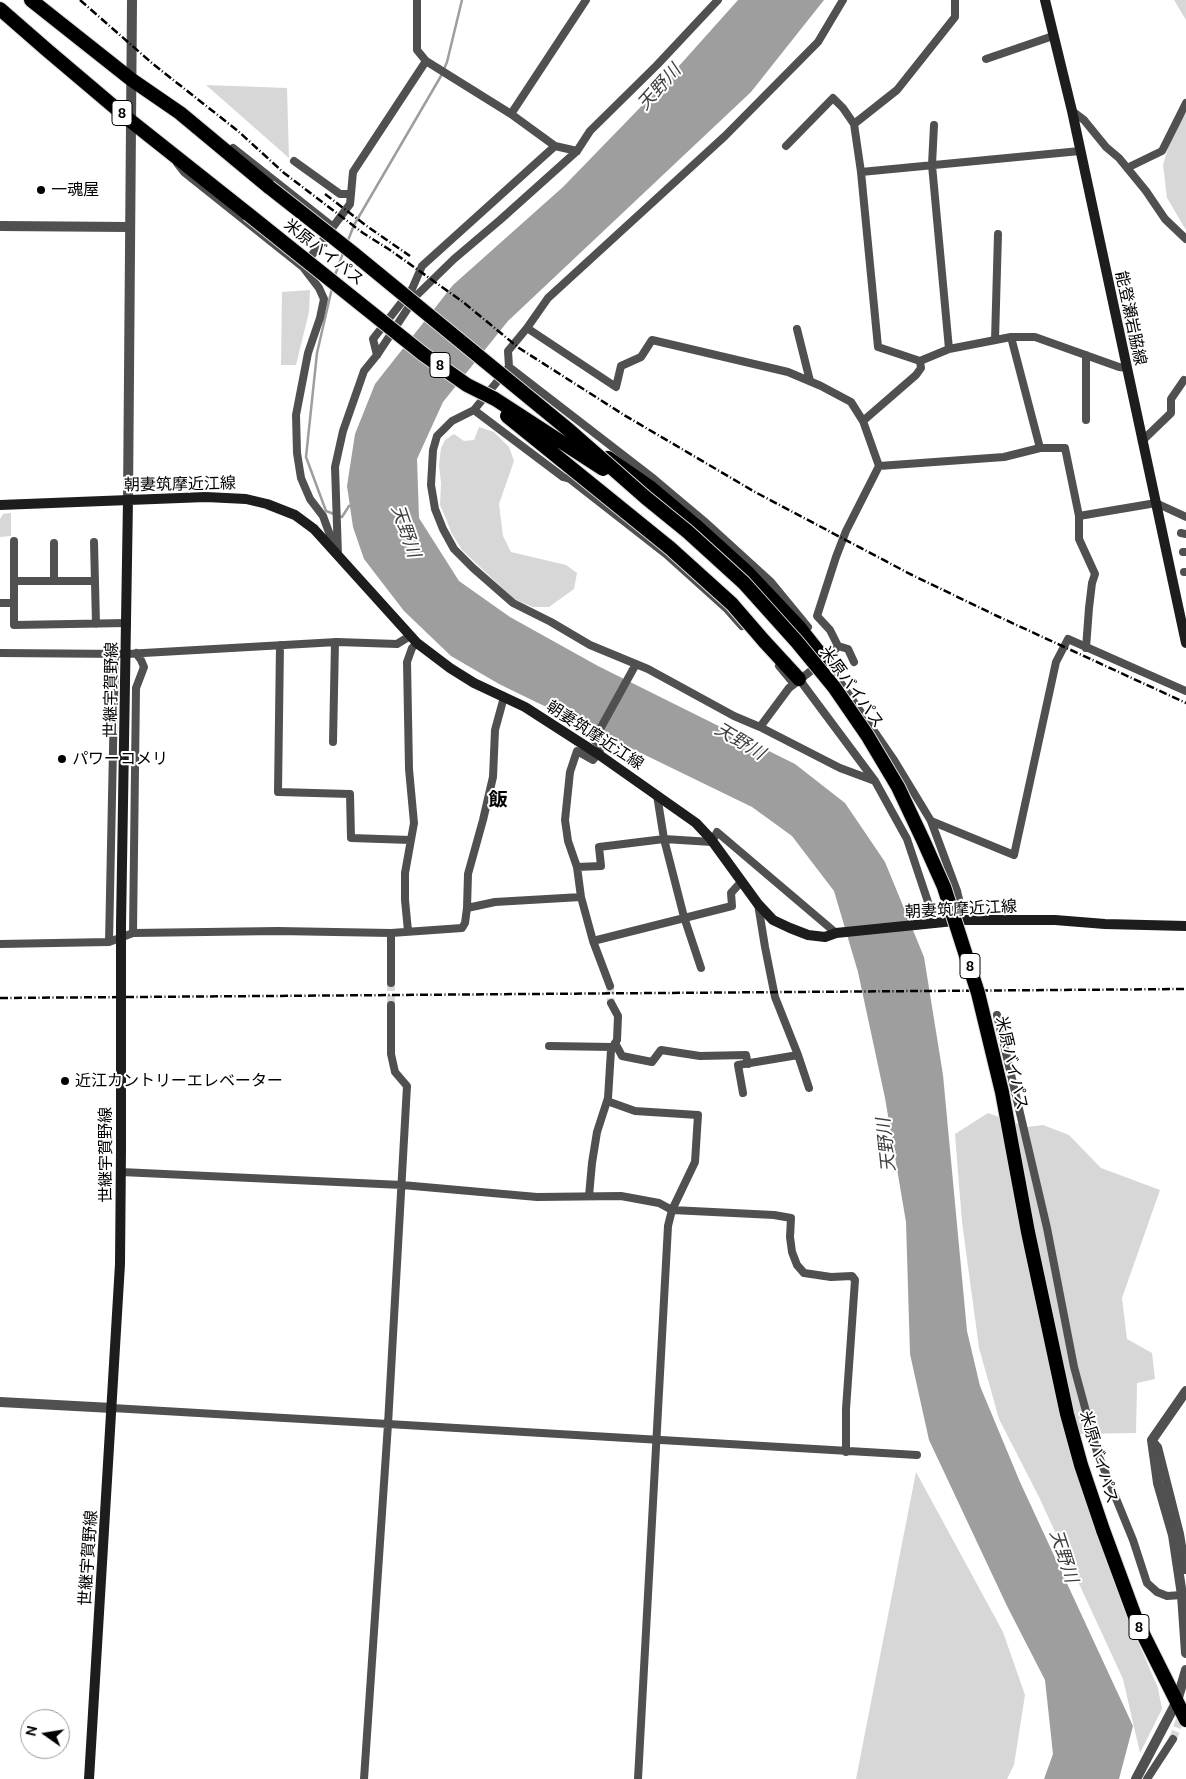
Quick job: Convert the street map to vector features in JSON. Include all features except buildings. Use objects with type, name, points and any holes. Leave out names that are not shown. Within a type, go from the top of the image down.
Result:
[{"type":"highway","name":"米原バイパス","points":[[32,0],[132,80],[180,113],[269,187],[353,253],[570,431],[688,532],[744,583],[797,642],[834,687],[867,735],[898,787],[944,887],[978,993],[1002,1092],[1028,1232],[1067,1414],[1103,1530],[1137,1622],[1186,1720]]},
{"type":"highway","name":"米原バイパス","points":[[0,9],[132,122],[423,354],[468,385],[495,399],[645,497]]},
{"type":"highway","points":[[468,385],[670,548],[732,604],[796,682]]},
{"type":"highway","points":[[570,431],[651,488],[695,525],[748,573],[828,658]]},
{"type":"main road","name":"能登瀬岩脇線","points":[[1045,0],[1072,112],[1142,441],[1183,614],[1186,643]]},
{"type":"main road","name":"朝妻筑摩近江線","points":[[0,505],[206,497],[246,499],[268,504],[295,514],[314,529],[338,554],[414,640],[450,668],[474,683],[525,707],[598,754],[696,823],[758,904],[774,920],[808,935],[825,937],[840,933],[964,920],[1055,920],[1105,924],[1186,926]]},
{"type":"main road","name":"世継宇賀野線","points":[[89,1779],[120,1264],[122,1149],[121,925],[131,653],[127,623],[128,500]]},
{"type":"street","points":[[128,500],[132,0]]},
{"type":"street","points":[[417,0],[417,50],[426,62],[511,114],[555,146],[577,151]]},
{"type":"street","points":[[511,114],[586,0]]},
{"type":"street","points":[[338,554],[335,467],[343,431],[364,371],[377,355],[416,296],[454,259],[577,151],[590,131],[657,65],[718,0]]},
{"type":"street","points":[[844,0],[818,42],[725,136],[548,298],[508,351],[508,367],[474,410],[452,421],[437,436],[433,450],[431,486],[435,509],[454,549],[472,568],[513,603],[551,622],[590,646],[648,669],[711,704],[840,768],[875,781]]},
{"type":"street","points":[[854,124],[897,90],[955,16],[955,0]]},
{"type":"street","points":[[986,58],[1054,36]]},
{"type":"street","points":[[303,267],[350,204],[353,172],[426,62]]},
{"type":"street","points":[[786,146],[833,98],[854,124],[861,172],[878,347],[920,361],[949,349],[1010,337],[1035,337],[1126,368]]},
{"type":"street","points":[[1127,168],[1162,151],[1186,103]]},
{"type":"street","points":[[1072,112],[1084,120],[1106,147],[1127,168],[1165,218],[1186,240]]},
{"type":"street","points":[[180,113],[207,128],[333,227]]},
{"type":"street","points":[[934,125],[932,166],[949,349]]},
{"type":"street","points":[[377,355],[373,339],[412,289],[422,266],[555,146]]},
{"type":"street","points":[[168,149],[184,172],[303,267],[319,288],[324,299],[320,318],[308,352],[300,391],[296,415],[297,452],[301,478],[310,499],[323,516],[338,554]]},
{"type":"street","points":[[861,172],[1080,151]]},
{"type":"street","points":[[294,161],[340,194],[350,194]]},
{"type":"street","points":[[0,226],[129,227]]},
{"type":"street","points":[[995,340],[998,234]]},
{"type":"street","points":[[527,328],[616,387],[621,366],[640,357],[652,340],[788,372],[851,402],[863,420],[879,466],[846,531],[817,616],[830,630],[838,646],[848,649],[854,662]]},
{"type":"street","points":[[797,329],[810,381]]},
{"type":"street","points":[[1010,337],[1040,448]]},
{"type":"street","points":[[1086,355],[1086,420]]},
{"type":"street","points":[[863,420],[916,375],[921,368],[920,361]]},
{"type":"street","points":[[508,367],[654,479],[770,582],[828,658],[931,821],[957,891],[964,920]]},
{"type":"street","points":[[1142,441],[1171,413],[1171,399],[1184,380]]},
{"type":"street","points":[[474,410],[563,477],[570,479],[666,554],[727,609],[796,682],[875,781],[907,839],[935,923]]},
{"type":"street","points":[[879,466],[1004,457],[1040,448],[1065,448],[1079,516],[1079,539],[1095,574],[1092,583],[1086,648]]},
{"type":"street","points":[[1079,516],[1156,503],[1186,517]]},
{"type":"street","points":[[14,541],[14,625],[127,623]]},
{"type":"street","points":[[94,542],[96,624]]},
{"type":"street","points":[[54,543],[54,581]]},
{"type":"street","points":[[14,581],[95,581]]},
{"type":"street","points":[[0,603],[14,604]]},
{"type":"street","points":[[931,821],[1014,855],[1056,662],[1068,639],[1186,691]]},
{"type":"street","points":[[0,653],[131,653],[335,642],[396,644],[414,640],[407,662],[408,761],[414,823],[405,873],[408,930]]},
{"type":"street","points":[[333,742],[335,642]]},
{"type":"street","points":[[280,645],[278,792],[350,794],[352,838],[410,840]]},
{"type":"street","points":[[760,727],[796,682],[828,658],[838,646]]},
{"type":"street","points":[[109,942],[115,652]]},
{"type":"street","points":[[131,653],[144,667],[136,688],[133,932]]},
{"type":"street","points":[[610,986],[593,941],[581,897],[577,867],[568,841],[565,820],[570,772],[577,752],[593,760],[598,754],[602,746],[594,740],[636,664]]},
{"type":"street","points":[[0,944],[109,942],[133,932],[278,931],[391,933],[408,930],[462,928],[465,923],[467,908],[468,874],[493,777],[495,730],[504,697]]},
{"type":"street","points":[[657,795],[664,839],[684,917],[701,968]]},
{"type":"street","points":[[577,867],[601,866],[599,847],[664,839],[712,842],[716,832],[840,933]]},
{"type":"street","points":[[593,941],[732,906],[731,893],[742,881]]},
{"type":"street","points":[[467,908],[495,902],[581,897]]},
{"type":"street","points":[[758,904],[764,946],[775,997],[809,1088]]},
{"type":"street","points":[[391,933],[391,983]]},
{"type":"street","points":[[589,1196],[597,1132],[607,1101],[611,1050],[617,1040],[618,1016],[612,1003]]},
{"type":"street","points":[[364,1779],[388,1424],[407,1086],[395,1072],[391,1054],[391,1005]]},
{"type":"street","points":[[997,1015],[1047,1228],[1074,1368],[1097,1452],[1133,1540],[1147,1583],[1157,1592],[1168,1596],[1182,1594]]},
{"type":"street","points":[[614,1045],[622,1056],[652,1062],[661,1050],[700,1056],[746,1056],[748,1064]]},
{"type":"street","points":[[549,1046],[614,1045]]},
{"type":"street","points":[[743,1093],[738,1065],[798,1055]]},
{"type":"street","points":[[607,1101],[635,1111],[698,1115],[695,1162],[672,1210],[668,1226],[638,1779]]},
{"type":"street","points":[[121,1172],[402,1185],[537,1197],[621,1196],[659,1203],[672,1210],[774,1215],[791,1218],[790,1237],[792,1252],[797,1265],[804,1273],[831,1277],[852,1276],[855,1280],[846,1409],[846,1452]]},
{"type":"street","points":[[1186,1391],[1152,1440],[1158,1483],[1173,1535],[1182,1594],[1186,1654]]},
{"type":"street","points":[[0,1402],[917,1455]]},
{"type":"street","points":[[1152,1440],[1158,1447],[1180,1534],[1186,1570]]},
{"type":"street","points":[[1136,1779],[1176,1701],[1186,1670]]},
{"type":"street","points":[[1147,1779],[1173,1739]]},
{"type":"shaded area","points":[[1174,0],[1186,0],[1186,20]]},
{"type":"shaded area","points":[[206,85],[287,88],[289,158]]},
{"type":"shaded area","points":[[1186,113],[1186,230],[1167,198],[1163,165],[1172,135]]},
{"type":"shaded area","points":[[310,290],[309,312],[296,365],[281,365],[282,292]]},
{"type":"shaded area","points":[[479,427],[494,432],[509,447],[514,461],[499,504],[503,536],[511,552],[566,565],[577,573],[574,589],[549,607],[533,607],[514,599],[462,550],[452,534],[440,505],[441,483],[439,465],[441,448],[445,440],[454,434],[464,441],[474,440]]},
{"type":"shaded area","points":[[11,513],[11,536],[0,537],[0,519],[3,514]]},
{"type":"shaded area","points":[[988,1113],[1027,1127],[1043,1125],[1069,1135],[1101,1168],[1160,1190],[1122,1298],[1127,1339],[1152,1353],[1155,1379],[1137,1383],[1136,1433],[1069,1434],[1089,1512],[1124,1609],[1158,1688],[1162,1709],[1140,1753],[1123,1679],[1039,1497],[999,1419],[979,1348],[962,1222],[955,1134]]},
{"type":"shaded area","points":[[916,1472],[1003,1632],[1025,1695],[1014,1765],[1007,1779],[856,1779]]},
{"type":"water","name":"天野川","points":[[738,0],[824,0],[751,92],[508,321],[443,402],[417,459],[419,518],[459,581],[510,617],[598,666],[795,764],[845,803],[885,862],[924,957],[943,1075],[967,1331],[980,1386],[1020,1482],[1133,1726],[1119,1779],[1044,1779],[1053,1754],[1045,1680],[1007,1606],[929,1440],[910,1354],[906,1222],[885,1098],[858,972],[834,891],[792,836],[752,807],[499,684],[451,656],[404,611],[364,559],[353,527],[347,486],[355,434],[375,384],[453,285],[563,187],[662,85]]},
{"type":"waterway","points":[[347,243],[354,225],[441,76],[447,62],[462,0]]},
{"type":"waterway","points":[[334,278],[343,253]]},
{"type":"waterway","points":[[332,288],[317,353],[306,457],[326,511],[334,514]]},
{"type":"waterway","points":[[339,516],[342,517],[349,506],[353,505]]},
{"type":"tunnel","points":[[391,983],[391,1005]]},
{"type":"tunnel","points":[[610,986],[611,1003]]},
{"type":"tunnel","points":[[1173,1739],[1186,1703]]},
{"type":"railway","points":[[80,0],[153,64],[238,131],[284,173],[363,233],[463,302],[519,348],[624,415],[755,492],[910,574],[1186,703]]},
{"type":"railway","points":[[325,194],[410,256]]},
{"type":"railway","points":[[0,998],[1186,989]]},
{"type":"place","name":"一魂屋","points":[[41,190]]},
{"type":"place","name":"パワーコメリ","points":[[62,759]]},
{"type":"place","name":"近江カントリーエレベーター","points":[[65,1081]]},
{"type":"district","name":"飯","points":[[498,800]]}]
